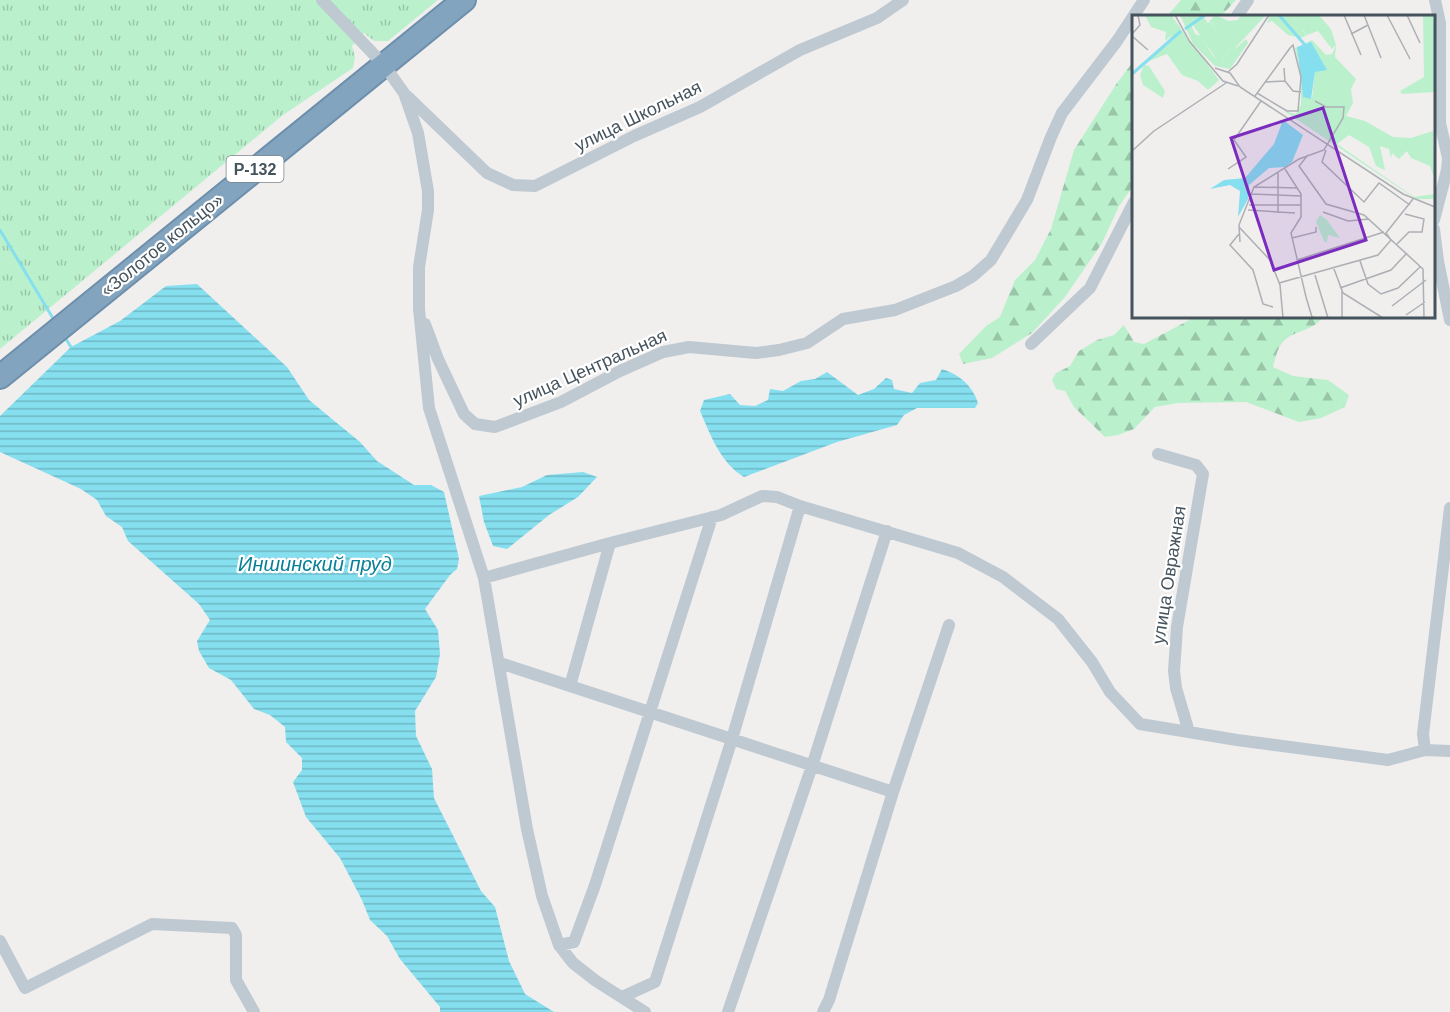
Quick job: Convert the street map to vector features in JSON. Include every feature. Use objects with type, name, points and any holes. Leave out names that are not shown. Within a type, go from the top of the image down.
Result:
[{"type":"highway","name":"«Золотое кольцо»","points":[[0,377],[464,0]]},
{"type":"street","points":[[322,0],[384,65],[404,93],[418,133],[428,191],[428,210],[419,267],[419,309],[429,408],[484,578],[527,829],[542,896],[559,945],[573,963],[645,1012]]},
{"type":"street","name":"улица Школьная","points":[[404,93],[487,173],[507,183],[525,187],[536,186],[634,136],[700,107],[800,50],[877,18],[903,0]]},
{"type":"street","name":"улица Центральная","points":[[1134,15],[1144,0]]},
{"type":"street","points":[[1238,15],[1248,0]]},
{"type":"street","points":[[1435,0],[1440,23],[1440,123],[1448,158],[1435,216]]},
{"type":"street","name":"улица Центральная","points":[[419,309],[460,408],[475,424],[495,427],[561,402],[620,371],[672,349],[700,347],[743,352],[779,350],[807,342],[843,319],[895,310],[956,286],[973,276],[991,260],[1027,200],[1062,113],[1132,18]]},
{"type":"street","points":[[1031,344],[1090,288],[1132,206]]},
{"type":"street","points":[[1435,237],[1450,320]]},
{"type":"street","name":"улица Овражная","points":[[1158,454],[1196,465],[1203,474],[1177,627],[1174,670],[1176,688],[1189,732]]},
{"type":"street","points":[[484,578],[721,515],[762,496],[777,497],[958,553],[1003,577],[1058,619],[1092,662],[1110,692],[1138,723],[1237,740],[1388,760],[1425,750],[1450,751]]},
{"type":"street","points":[[622,997],[655,982],[732,739],[800,506]]},
{"type":"street","points":[[1425,750],[1423,734],[1450,508]]},
{"type":"street","points":[[559,945],[574,942],[595,885],[712,517]]},
{"type":"street","points":[[728,1012],[812,766],[887,531]]},
{"type":"street","points":[[570,686],[610,543]]},
{"type":"street","points":[[823,1012],[829,1000],[893,792],[949,625]]},
{"type":"street","points":[[500,663],[893,792]]},
{"type":"street","points":[[0,941],[25,988],[152,924],[232,928],[236,935],[237,980],[254,1012]]},
{"type":"green space","points":[[0,0],[438,0],[388,41],[374,41],[364,33],[352,46],[355,57],[353,68],[283,115],[0,349]]},
{"type":"green space","points":[[1181,0],[1236,0],[1222,15],[1168,15]]},
{"type":"green space","points":[[1132,63],[1132,187],[1119,206],[1102,243],[1065,297],[1032,333],[992,358],[963,364],[959,354],[986,326],[1000,317],[1015,280],[1035,260],[1051,229],[1074,150]]},
{"type":"green space","points":[[1193,318],[1322,318],[1313,326],[1292,335],[1282,343],[1277,351],[1273,367],[1293,376],[1328,380],[1349,395],[1345,407],[1321,418],[1299,422],[1246,402],[1178,403],[1155,407],[1134,429],[1105,437],[1074,407],[1065,391],[1056,389],[1052,380],[1056,373],[1070,366],[1079,351],[1097,340],[1114,335],[1124,325],[1134,342],[1144,344]]},
{"type":"water","name":"Иншинский пруд","points":[[197,284],[287,367],[309,400],[360,442],[377,461],[414,485],[431,485],[444,492],[459,559],[457,569],[425,609],[438,630],[440,654],[436,677],[415,711],[416,736],[432,769],[434,798],[481,891],[495,907],[509,961],[525,994],[554,1012],[440,1012],[440,1007],[400,959],[387,936],[370,920],[340,858],[306,817],[293,782],[302,770],[302,758],[286,742],[285,727],[270,715],[254,709],[231,680],[209,668],[199,651],[197,641],[210,620],[199,604],[128,541],[122,527],[106,516],[97,500],[81,489],[0,452],[0,416],[71,347],[120,321],[166,286]]},
{"type":"water","points":[[942,369],[954,374],[969,386],[978,403],[975,408],[917,408],[904,415],[897,425],[837,442],[744,477],[722,456],[700,411],[704,400],[730,394],[740,405],[755,406],[768,400],[770,389],[783,391],[801,381],[815,379],[827,372],[858,395],[874,389],[886,378],[892,380],[894,389],[912,393],[920,383],[936,380]]},
{"type":"water","points":[[583,472],[597,477],[578,497],[549,515],[507,549],[493,546],[484,522],[479,496],[522,487],[547,475]]},
{"type":"waterway","points":[[0,230],[54,320]]},
{"type":"waterway","points":[[64,336],[71,347]]}]
